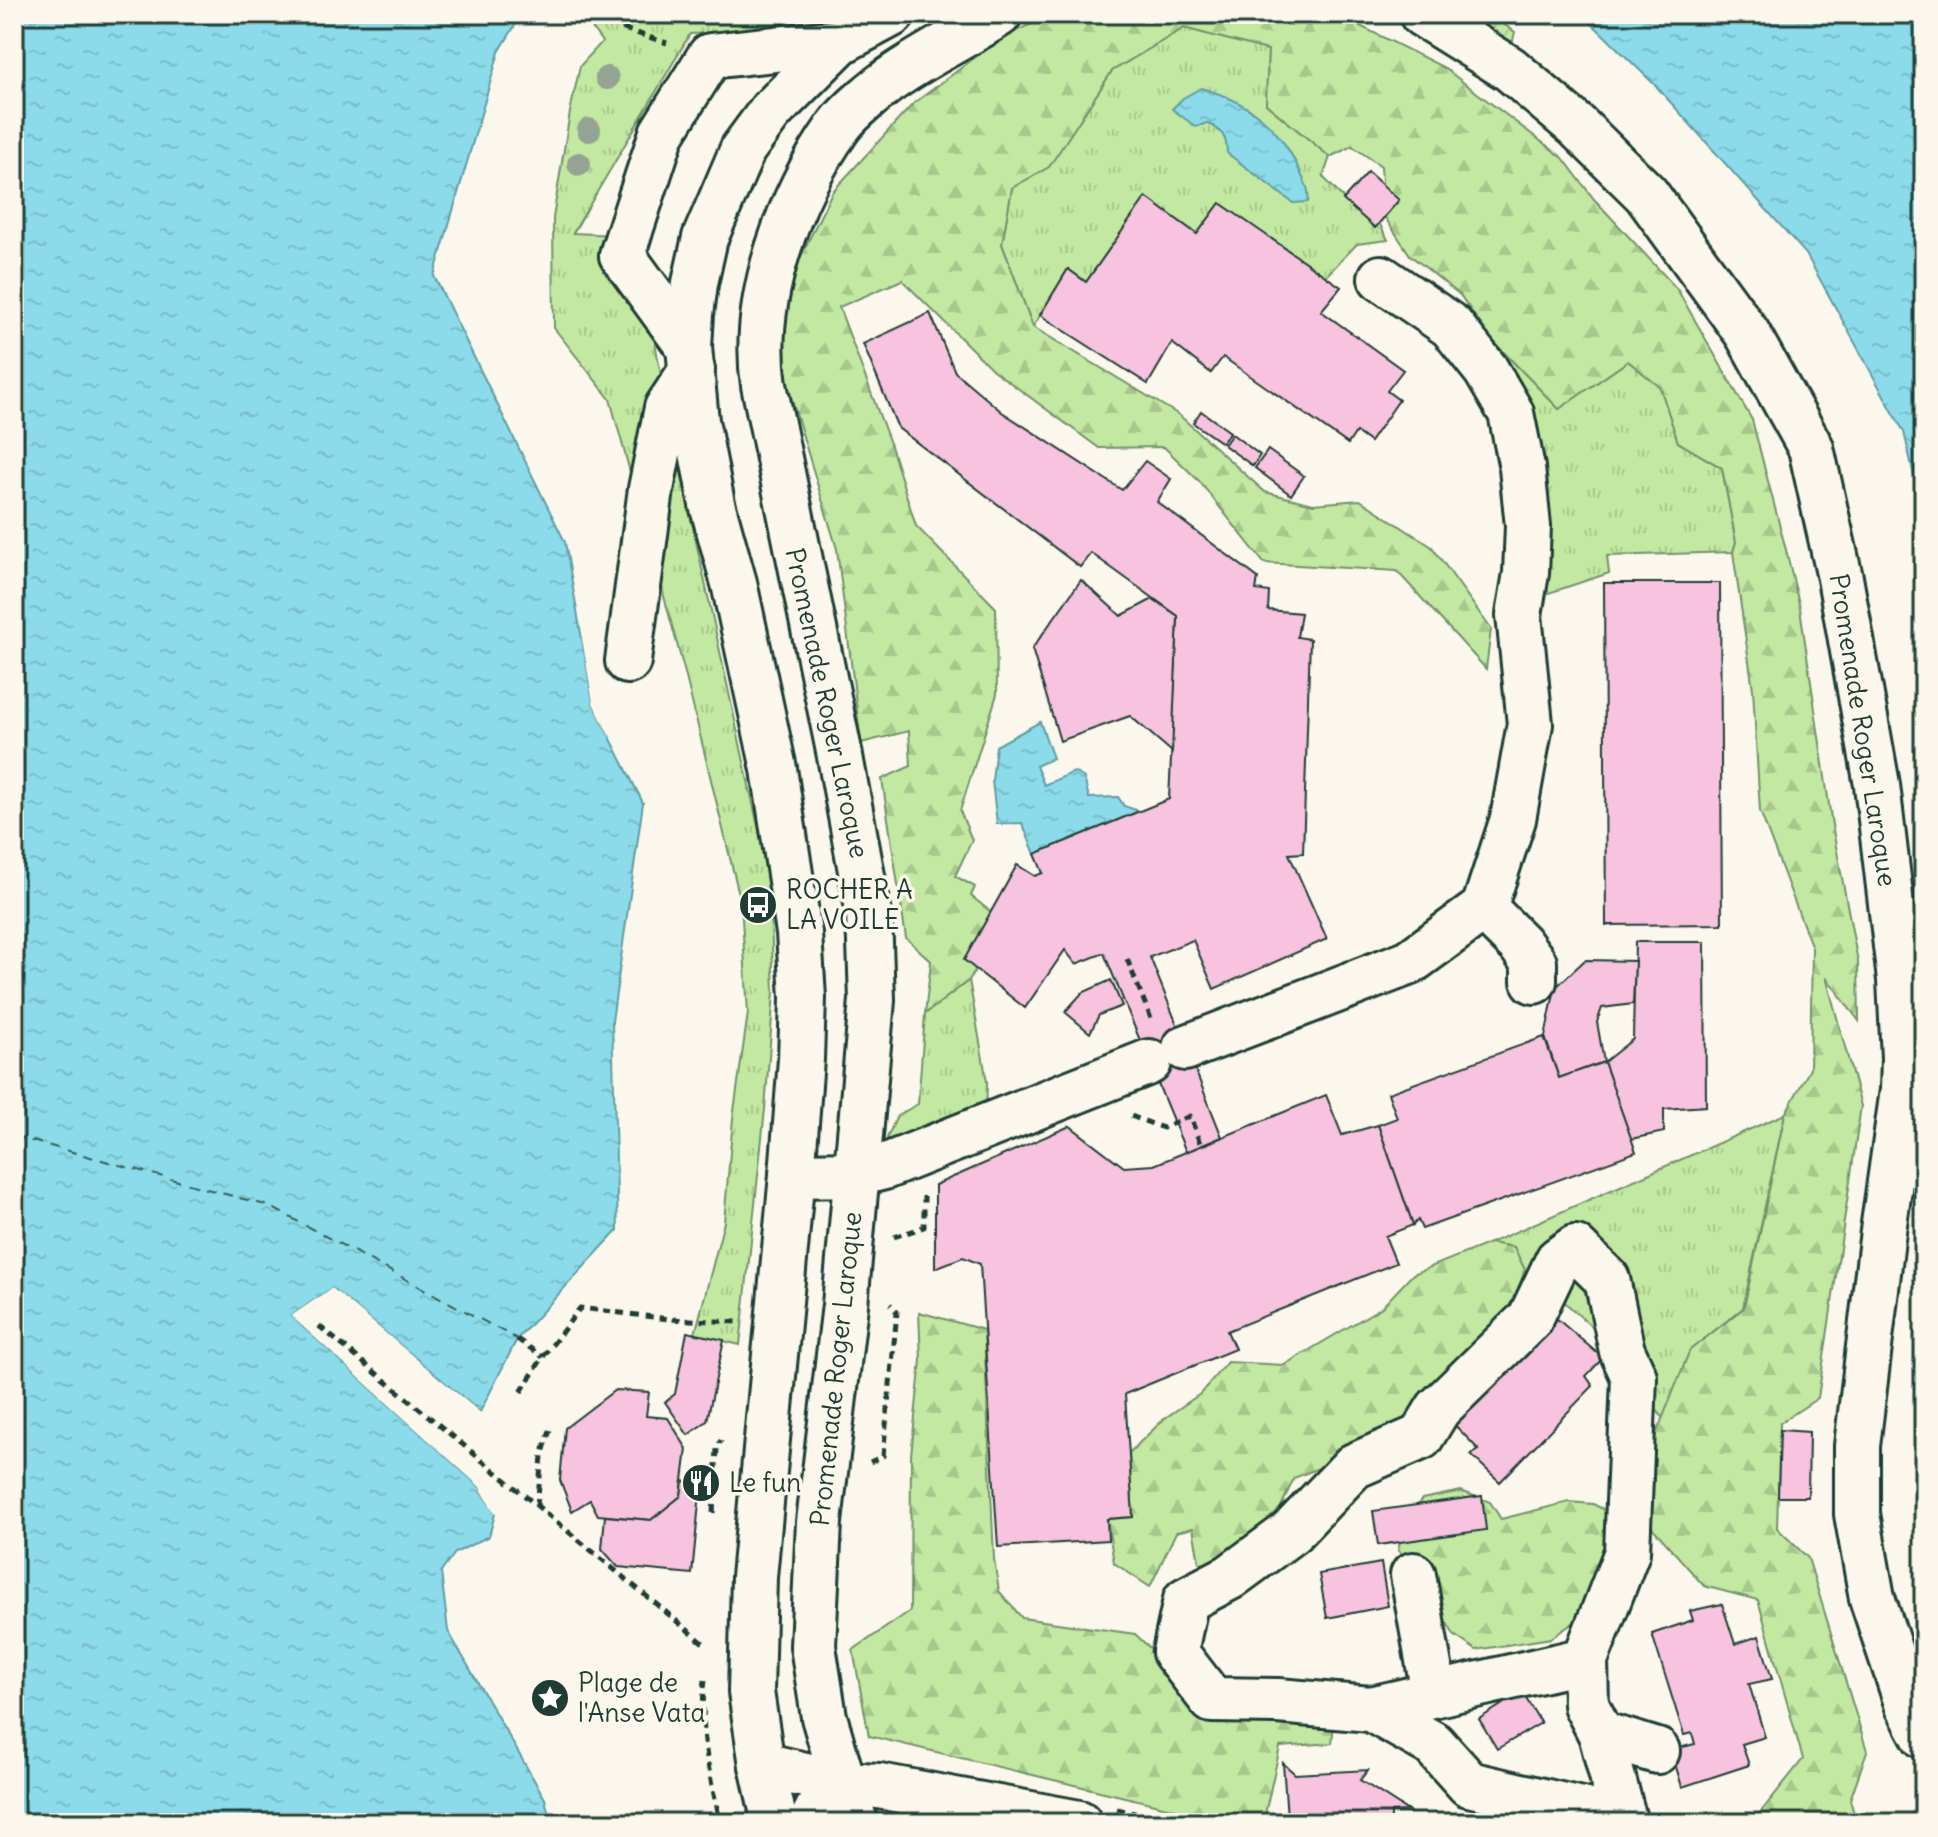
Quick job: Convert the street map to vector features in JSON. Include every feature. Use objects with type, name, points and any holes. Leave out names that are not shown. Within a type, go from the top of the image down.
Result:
[{"type":"main road","points":[[775,1823],[751,1692],[754,1577],[792,1175],[803,998],[799,933],[774,769],[734,583],[712,504],[696,421],[690,358],[695,283],[705,238],[743,149],[771,111],[840,42],[892,14]]},
{"type":"main road","name":"Promenade Roger Laroque","points":[[849,1803],[824,1717],[813,1646],[819,1522],[845,1305],[872,1000],[869,914],[761,362],[763,313],[773,268],[796,201],[840,124],[893,77],[999,14]]},
{"type":"main road","name":"Promenade Roger Laroque","points":[[1422,14],[1510,69],[1577,126],[1646,194],[1747,333],[1811,448],[1840,578],[1877,785],[1900,980],[1904,1058],[1903,1090],[1857,1446],[1857,1514],[1872,1598],[1908,1706],[1924,1736]]},
{"type":"main road","points":[[690,358],[622,255],[662,133],[710,56],[840,42]]},
{"type":"main road","points":[[840,42],[840,124]]},
{"type":"main road","points":[[792,1175],[857,1174],[884,1167],[1164,1048],[1410,962],[1484,908],[1513,819],[1530,724],[1519,615],[1526,573],[1528,526],[1522,468],[1511,413],[1486,370],[1451,326],[1381,278]]},
{"type":"main road","points":[[628,661],[651,489],[667,408],[690,358]]},
{"type":"main road","points":[[1484,908],[1520,944],[1534,963],[1534,981]]},
{"type":"main road","points":[[1371,1709],[1433,1744],[1469,1784],[1617,1822],[1601,1734],[1586,1705],[1585,1660],[1627,1552],[1634,1377],[1622,1351],[1607,1279],[1575,1248],[1558,1260],[1530,1319],[1438,1409],[1421,1437],[1354,1466],[1291,1532],[1230,1577],[1186,1600],[1175,1652],[1212,1700],[1278,1701],[1371,1709],[1585,1660]]},
{"type":"main road","points":[[1413,1575],[1434,1694]]},
{"type":"main road","points":[[1601,1734],[1657,1751]]},
{"type":"main road","points":[[762,1765],[849,1803]]},
{"type":"main road","points":[[811,1823],[818,1809],[849,1803],[879,1786],[1092,1814]]},
{"type":"path","points":[[539,20],[547,14]]},
{"type":"path","points":[[624,14],[624,29],[710,56]]},
{"type":"path","points":[[1127,959],[1164,1048]]},
{"type":"path","points":[[1127,1114],[1163,1128],[1190,1116],[1201,1146]]},
{"type":"path","points":[[885,1240],[924,1227],[924,1189]]},
{"type":"path","points":[[860,1467],[883,1456],[897,1312],[890,1305],[889,1292]]},
{"type":"path","points":[[521,1392],[580,1308],[669,1319],[742,1323],[741,1331]]},
{"type":"path","points":[[319,1326],[709,1647],[711,1631]]},
{"type":"path","points":[[517,1339],[543,1357]]},
{"type":"path","points":[[537,1507],[542,1456],[550,1430]]},
{"type":"path","points":[[712,1519],[717,1449],[722,1438]]},
{"type":"path","points":[[705,1678],[703,1694],[709,1777],[721,1823]]},
{"type":"path","points":[[1092,1814],[1179,1823]]},
{"type":"green space","points":[[582,14],[839,14],[808,29],[690,34],[573,233],[614,235],[613,251],[622,293],[654,337],[769,877],[774,991],[740,1345],[695,1334],[724,1222],[733,1118],[748,1013],[741,903],[685,673],[610,399],[554,328],[553,218],[570,112],[580,66],[602,42]]},
{"type":"green space","points":[[1053,14],[1336,14],[1443,67],[1563,158],[1594,199],[1677,289],[1752,420],[1800,608],[1832,825],[1858,962],[1859,1021],[1826,977],[1861,1106],[1818,1398],[1780,1423],[1777,1528],[1808,1558],[1867,1751],[1850,1800],[1857,1823],[1752,1823],[1803,1759],[1758,1600],[1704,1586],[1629,1501],[1690,1350],[1744,1308],[1785,1114],[1810,1069],[1812,948],[1760,811],[1753,689],[1733,552],[1736,542],[1722,468],[1678,442],[1660,387],[1628,361],[1559,409],[1491,339],[1460,295],[1410,255],[1384,216],[1381,166],[1352,146],[1330,157],[1266,104],[1268,50],[1184,28],[1112,71],[1049,167],[1012,188],[1002,244],[1033,327],[1179,415],[1265,492],[1313,504],[1360,500],[1432,547],[1491,629],[1486,669],[1397,571],[1264,563],[1199,481],[1164,447],[1099,448],[993,370],[902,280],[839,307],[891,446],[916,526],[996,608],[997,694],[960,811],[972,840],[955,876],[975,887],[971,896],[991,912],[965,960],[976,969],[969,980],[925,1014],[931,961],[906,938],[882,779],[911,766],[909,731],[861,743],[837,549],[781,364],[787,285],[832,192],[913,104],[1001,38]]},
{"type":"green space","points":[[1447,14],[1488,14],[1515,32],[1510,54]]},
{"type":"green space","points":[[1184,28],[1268,50],[1266,104],[1330,157],[1323,177],[1345,200],[1373,211],[1388,240],[1357,244],[1325,277],[1220,203],[1197,234],[1146,198],[1086,282],[1068,269],[1033,327],[1002,244],[1012,187],[1049,166],[1112,71]]},
{"type":"green space","points":[[1491,339],[1559,409],[1628,361],[1660,386],[1678,442],[1722,468],[1736,542],[1733,552],[1607,556],[1609,573],[1543,595],[1520,409]]},
{"type":"green space","points":[[969,980],[987,1082],[986,1119],[903,1148],[887,1138],[897,1116],[918,1104],[925,1014]]},
{"type":"green space","points":[[1785,1114],[1743,1308],[1690,1350],[1663,1418],[1593,1328],[1559,1297],[1500,1335],[1514,1247],[1490,1243]]},
{"type":"green space","points":[[1490,1243],[1514,1247],[1525,1270],[1500,1335],[1407,1432],[1294,1478],[1280,1509],[1291,1524],[1223,1574],[1199,1562],[1193,1528],[1176,1532],[1150,1587],[1114,1563],[1107,1519],[1133,1517],[1129,1453],[1165,1418],[1200,1394],[1227,1362],[1284,1365],[1382,1307],[1413,1274]]},
{"type":"green space","points":[[919,1312],[984,1330],[994,1559],[999,1591],[1022,1618],[1135,1634],[1215,1709],[1335,1714],[1332,1743],[1280,1747],[1263,1823],[1234,1823],[869,1736],[853,1650],[910,1611],[911,1455],[921,1360]]},
{"type":"green space","points":[[1461,1491],[1490,1502],[1501,1519],[1569,1502],[1593,1504],[1617,1516],[1582,1617],[1551,1638],[1476,1650],[1454,1635],[1410,1560],[1398,1551],[1403,1525],[1422,1499]]},
{"type":"water","points":[[14,14],[522,14],[499,52],[434,276],[565,542],[593,703],[643,803],[612,1021],[618,1230],[517,1339],[480,1412],[332,1288],[291,1316],[480,1487],[495,1514],[489,1536],[455,1553],[441,1572],[448,1631],[545,1799],[551,1823],[14,1823]]},
{"type":"water","points":[[1582,14],[1924,14],[1924,519],[1904,432],[1806,254],[1656,86]]},
{"type":"water","points":[[1201,88],[1248,108],[1272,129],[1283,141],[1304,179],[1308,202],[1293,203],[1227,153],[1225,138],[1216,128],[1207,123],[1196,127],[1172,109],[1183,98]]},
{"type":"water","points":[[1040,722],[1053,758],[1036,766],[1044,785],[1074,772],[1084,778],[1089,798],[1118,797],[1124,806],[1139,811],[1035,854],[1022,823],[997,824],[992,781],[996,746]]},
{"type":"pier","points":[[584,628],[597,702],[610,728],[610,737],[593,703],[582,639]]},
{"type":"pier","points":[[332,1288],[483,1415],[477,1415],[332,1293],[297,1316],[483,1484],[499,1513],[495,1514],[480,1487],[291,1316]]},
{"type":"building","points":[[1368,172],[1399,200],[1375,228],[1343,200]]},
{"type":"building","points":[[1146,197],[1197,234],[1220,203],[1341,287],[1321,311],[1403,370],[1387,391],[1399,400],[1370,442],[1356,432],[1348,444],[1223,357],[1211,373],[1172,343],[1148,384],[1040,315],[1068,269],[1086,282]]},
{"type":"building","points":[[930,313],[955,372],[1002,412],[1122,490],[1145,461],[1171,479],[1157,502],[1258,578],[1256,590],[1269,592],[1268,610],[1301,613],[1297,637],[1310,639],[1303,853],[1289,854],[1327,939],[1214,989],[1193,940],[1150,957],[1222,1137],[1186,1152],[1104,953],[1076,964],[1065,950],[1025,1008],[964,960],[1017,865],[1035,876],[1043,873],[1035,854],[1169,799],[1178,616],[1091,553],[1080,567],[898,428],[863,344]]},
{"type":"building","points":[[1201,411],[1230,432],[1222,443],[1193,423]]},
{"type":"building","points":[[1232,434],[1260,455],[1253,466],[1224,445]]},
{"type":"building","points":[[1268,450],[1304,476],[1291,495],[1255,468]]},
{"type":"building","points":[[1081,580],[1121,616],[1153,599],[1178,616],[1172,752],[1130,716],[1060,741],[1032,649]]},
{"type":"building","points":[[1604,583],[1720,583],[1722,924],[1606,925]]},
{"type":"building","points":[[1635,942],[1705,942],[1706,1106],[1664,1109],[1664,1132],[1631,1139],[1604,1062],[1633,1039]]},
{"type":"building","points":[[1585,960],[1635,961],[1633,1004],[1602,1008],[1597,1022],[1604,1062],[1559,1078],[1545,1037],[1555,988]]},
{"type":"building","points":[[1111,980],[1122,1006],[1099,1015],[1090,1033],[1065,1012],[1082,993]]},
{"type":"building","points":[[1544,1037],[1559,1078],[1604,1062],[1636,1152],[1422,1229],[1418,1220],[1413,1225],[1378,1125],[1397,1118],[1388,1093]]},
{"type":"building","points":[[1326,1095],[1342,1135],[1378,1125],[1413,1225],[1385,1236],[1396,1263],[1227,1331],[1235,1349],[1125,1394],[1133,1517],[1107,1519],[1108,1540],[998,1547],[980,1264],[963,1257],[935,1268],[935,1185],[1070,1126],[1124,1167],[1154,1165]]},
{"type":"building","points":[[1556,1318],[1603,1358],[1586,1376],[1593,1386],[1500,1482],[1471,1455],[1479,1450],[1446,1416]]},
{"type":"building","points":[[687,1332],[724,1340],[707,1421],[688,1435],[665,1402],[675,1394]]},
{"type":"building","points":[[615,1390],[649,1392],[646,1416],[668,1418],[687,1449],[681,1496],[651,1520],[598,1515],[590,1500],[572,1511],[560,1480],[565,1428]]},
{"type":"building","points":[[1780,1430],[1809,1432],[1808,1497],[1778,1497]]},
{"type":"building","points":[[683,1481],[701,1483],[692,1574],[618,1567],[602,1549],[605,1516],[651,1520],[681,1496]]},
{"type":"building","points":[[1482,1496],[1486,1530],[1378,1545],[1373,1511]]},
{"type":"building","points":[[1381,1563],[1388,1606],[1327,1618],[1319,1574]]},
{"type":"building","points":[[1722,1604],[1735,1644],[1759,1636],[1772,1679],[1749,1684],[1765,1737],[1742,1744],[1749,1765],[1682,1787],[1671,1750],[1695,1744],[1692,1733],[1684,1735],[1652,1634],[1693,1620],[1690,1611]]},
{"type":"building","points":[[1522,1692],[1541,1723],[1497,1749],[1479,1719]]},
{"type":"building","points":[[1283,1763],[1295,1774],[1368,1770],[1360,1780],[1408,1811],[1391,1812],[1391,1823],[1279,1823],[1272,1819],[1287,1817]]},
{"type":"ferry route","points":[[14,1136],[269,1206],[517,1339]]},
{"type":"place","name":"ROCHER A LA VOILE","points":[[758,905]]},
{"type":"place","name":"Le fun","points":[[701,1483]]},
{"type":"place","name":"Plage de l'Anse Vata","points":[[550,1698]]}]
